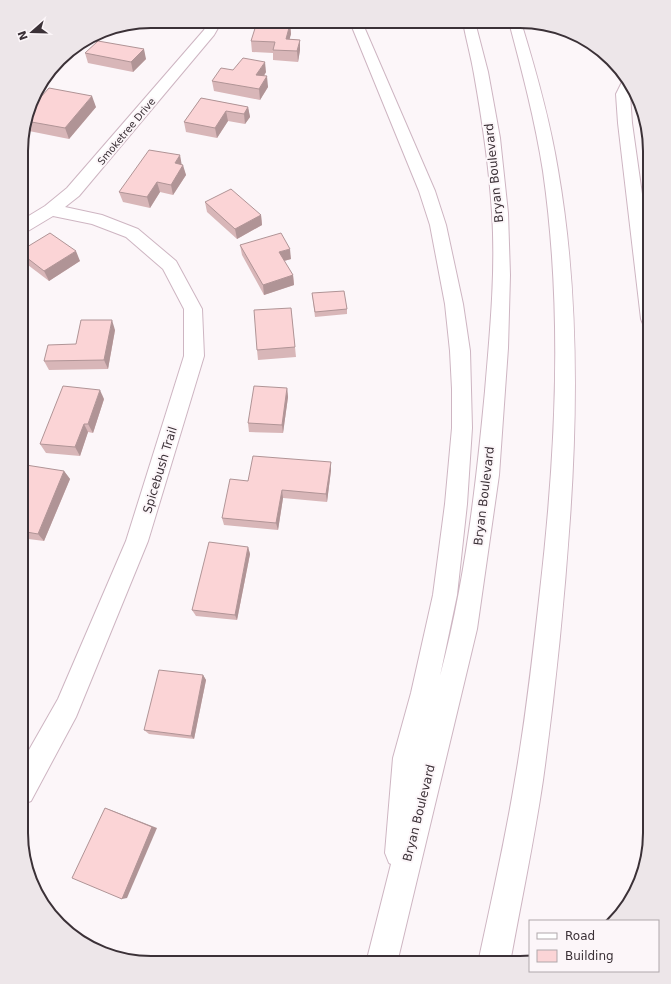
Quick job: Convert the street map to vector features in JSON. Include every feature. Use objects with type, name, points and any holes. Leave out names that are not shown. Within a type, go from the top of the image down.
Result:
[{"type":"main road","name":"Smoketree Drive","points":[[28,223],[51,210],[73,192],[101,161],[212,28]]},
{"type":"main road","points":[[359,28],[427,191],[438,225],[454,304],[460,351],[462,389],[462,428],[456,504],[445,595],[424,693],[407,758],[393,922]]},
{"type":"main road","name":"Bryan Boulevard","points":[[384,956],[465,629],[488,475],[498,348],[501,274],[500,213],[492,138],[481,72],[470,28]]},
{"type":"main road","points":[[495,956],[525,804],[540,696],[558,547],[565,438],[566,347],[563,284],[557,217],[548,155],[535,96],[517,28]]},
{"type":"main road","points":[[625,89],[623,94],[643,262]]},
{"type":"main road","name":"Spicebush Trail","points":[[28,778],[67,708],[137,541],[194,356],[193,309],[170,265],[132,233],[96,219],[51,210]]},
{"type":"building","points":[[255,28],[289,28],[286,39],[300,40],[297,51],[273,50],[275,42],[251,41]]},
{"type":"building","points":[[98,41],[144,49],[131,62],[85,53]]},
{"type":"building","points":[[243,58],[265,62],[256,75],[267,76],[259,89],[212,81],[221,68],[233,70]]},
{"type":"building","points":[[49,88],[92,96],[65,128],[31,122],[40,98]]},
{"type":"building","points":[[201,98],[248,107],[244,114],[226,111],[215,128],[184,122]]},
{"type":"building","points":[[149,150],[180,155],[175,163],[183,165],[171,185],[157,182],[147,197],[119,192]]},
{"type":"building","points":[[231,189],[261,215],[235,229],[205,202]]},
{"type":"building","points":[[50,233],[76,251],[44,271],[28,259],[28,246]]},
{"type":"building","points":[[281,233],[290,249],[279,252],[293,275],[263,285],[240,245]]},
{"type":"building","points":[[344,291],[347,309],[315,312],[312,293]]},
{"type":"building","points":[[291,308],[295,347],[257,350],[254,310]]},
{"type":"building","points":[[81,320],[112,320],[104,360],[44,361],[48,345],[76,344]]},
{"type":"building","points":[[63,386],[100,390],[88,424],[84,424],[75,447],[40,444]]},
{"type":"building","points":[[254,386],[287,388],[282,425],[248,423]]},
{"type":"building","points":[[253,456],[331,462],[326,494],[282,490],[276,523],[222,518],[230,479],[248,481]]},
{"type":"building","points":[[28,465],[64,471],[38,534],[28,532]]},
{"type":"building","points":[[209,542],[248,547],[235,615],[192,610]]},
{"type":"building","points":[[159,670],[203,675],[191,736],[144,730]]},
{"type":"building","points":[[105,808],[152,827],[122,899],[72,878]]}]
